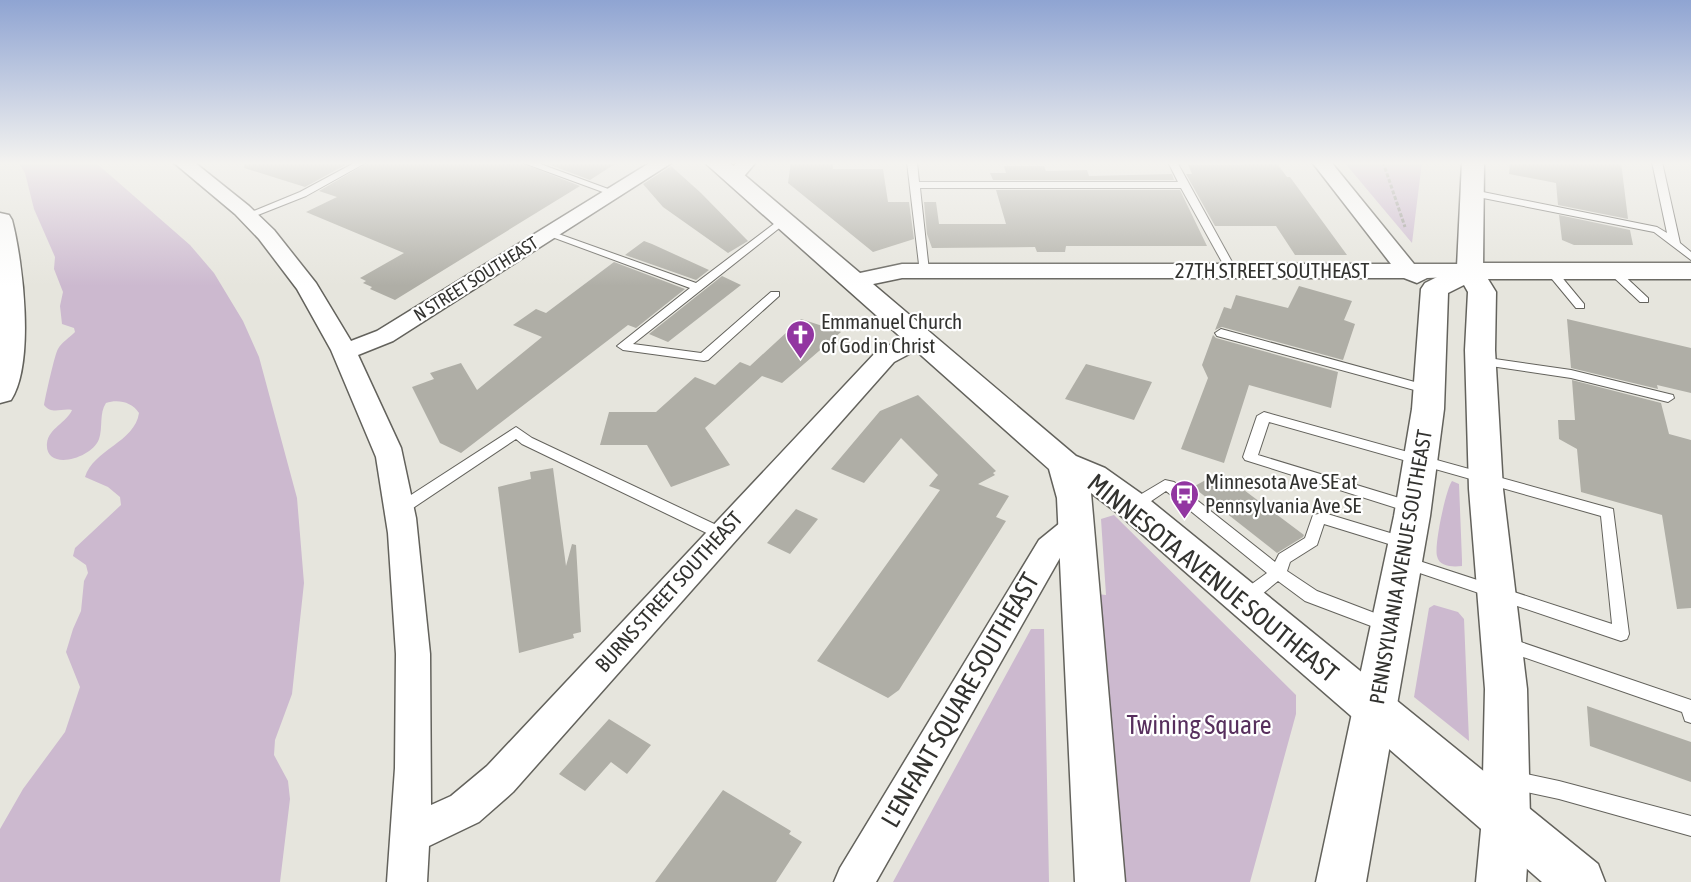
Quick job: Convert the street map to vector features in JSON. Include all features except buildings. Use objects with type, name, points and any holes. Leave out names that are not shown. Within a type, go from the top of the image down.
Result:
[{"type":"main road","name":"MINNESOTA AVENUE SOUTHEAST","points":[[767,203],[783,220],[1064,464],[1093,477],[1133,506],[1376,710],[1506,799],[1580,882]]},
{"type":"main road","points":[[1473,203],[1470,271],[1482,292],[1481,361],[1486,477],[1506,689],[1506,799],[1501,882]]},
{"type":"main road","points":[[0,220],[8,247],[13,301],[8,355],[0,393]]},
{"type":"main road","points":[[1435,289],[1470,271]]},
{"type":"main road","name":"27TH STREET SOUTHEAST","points":[[1470,271],[1691,271]]},
{"type":"main road","name":"PENNSYLVANIA AVENUE SOUTHEAST","points":[[1341,882],[1414,508],[1429,390],[1435,289]]},
{"type":"main road","name":"MINNESOTA AVENUE SOUTHEAST","points":[[1064,464],[1075,498],[1100,882]]},
{"type":"street","points":[[237,203],[297,271],[345,352],[389,454],[402,508],[413,638],[411,834],[406,882]]},
{"type":"street","name":"N STREET SOUTHEAST","points":[[345,352],[385,336],[598,203]]},
{"type":"street","points":[[1354,203],[1407,270],[1435,289]]},
{"type":"street","name":"27TH STREET SOUTHEAST","points":[[854,282],[883,273],[924,271],[1470,271]]},
{"type":"street","name":"BURNS STREET SOUTHEAST","points":[[411,834],[465,809],[500,779],[885,357],[920,339]]},
{"type":"street","name":"L'ENFANT SQUARE SOUTHEAST","points":[[854,882],[1050,548],[1076,526]]},
{"type":"lane","points":[[249,215],[279,203]]},
{"type":"lane","points":[[916,203],[924,271]]},
{"type":"lane","points":[[1195,203],[1232,271]]},
{"type":"lane","points":[[1522,203],[1657,231],[1691,257]]},
{"type":"lane","points":[[1666,203],[1675,245]]},
{"type":"lane","points":[[775,294],[704,357],[623,346],[783,220]]},
{"type":"lane","points":[[549,234],[698,287]]},
{"type":"lane","points":[[1551,271],[1580,306]]},
{"type":"lane","points":[[1613,271],[1644,300]]},
{"type":"lane","points":[[1221,333],[1429,390]]},
{"type":"lane","points":[[1481,361],[1571,374],[1668,398]]},
{"type":"lane","points":[[1244,599],[1278,573],[1284,558],[1312,541],[1318,519],[1324,518],[1497,592],[1622,634],[1608,513],[1264,416],[1250,457],[1414,508]]},
{"type":"lane","points":[[402,508],[516,432],[527,441],[722,534]]},
{"type":"lane","points":[[1133,506],[1165,485],[1169,486],[1278,573],[1311,596],[1392,626]]},
{"type":"lane","points":[[1502,643],[1690,707],[1691,715]]},
{"type":"lane","points":[[1506,799],[1559,790],[1691,826]]},
{"type":"path","points":[[1397,203],[1408,235]]},
{"type":"green space","points":[[33,203],[142,203],[190,245],[214,273],[243,321],[259,357],[297,498],[304,583],[292,694],[275,740],[274,755],[288,781],[290,799],[280,882],[0,882],[0,829],[23,789],[65,732],[80,687],[66,652],[81,611],[84,581],[88,573],[86,565],[73,556],[75,548],[121,505],[120,497],[108,487],[85,477],[96,460],[130,431],[139,413],[133,406],[124,402],[106,403],[99,439],[88,452],[79,457],[60,460],[48,452],[48,438],[72,410],[50,410],[44,405],[48,385],[58,349],[75,332],[74,328],[62,324],[60,306],[63,292],[54,269],[55,257]]},
{"type":"green space","points":[[1379,203],[1417,203],[1412,243]]},
{"type":"green space","points":[[1452,481],[1459,484],[1462,566],[1443,564],[1437,556],[1441,517]]},
{"type":"green space","name":"Twining Square","points":[[1114,515],[1296,695],[1296,714],[1250,882],[1121,882],[1097,594],[1106,595],[1101,519]]},
{"type":"green space","points":[[1434,605],[1458,612],[1464,619],[1469,741],[1414,697],[1429,608]]},
{"type":"green space","points":[[1031,629],[1044,629],[1049,882],[893,882]]},
{"type":"place","name":"Emmanuel Church of God in Christ","points":[[800,360]]},
{"type":"place","name":"Minnesota Ave SE at Pennsylvania Ave SE","points":[[1184,520]]}]
